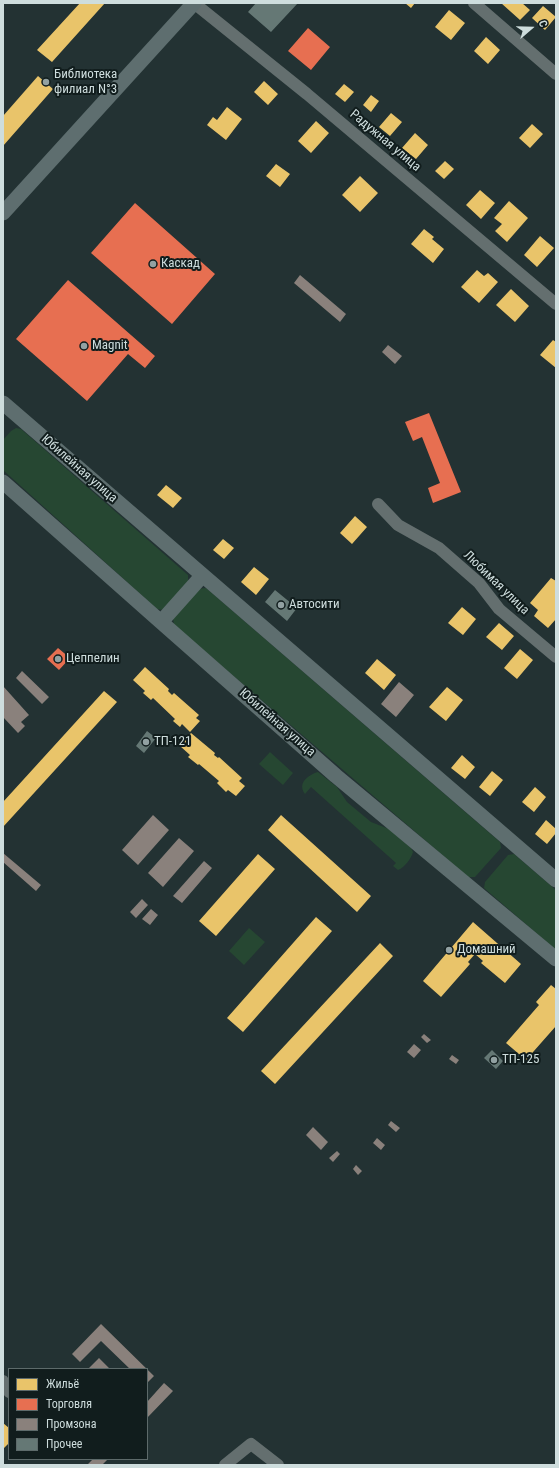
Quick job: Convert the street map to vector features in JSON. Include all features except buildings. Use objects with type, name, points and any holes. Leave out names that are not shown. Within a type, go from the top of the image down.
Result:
[{"type":"main road","points":[[3,213],[194,3]]},
{"type":"main road","name":"Юбилейная улица","points":[[3,403],[556,880]]},
{"type":"main road","name":"Юбилейная улица","points":[[3,482],[336,776],[556,959]]},
{"type":"main road","points":[[161,622],[202,576]]},
{"type":"street","name":"Радужная улица","points":[[194,3],[307,94],[556,304]]},
{"type":"street","points":[[474,3],[556,74]]},
{"type":"street","name":"Любимая улица","points":[[378,504],[398,525],[439,548],[479,583],[499,608],[556,657]]},
{"type":"street","points":[[3,1381],[8,1390]]},
{"type":"street","points":[[225,1465],[251,1444],[278,1465]]},
{"type":"green space","points":[[16,428],[21,429],[188,575],[188,582],[163,610],[157,609],[3,470],[3,440]]},
{"type":"green space","points":[[206,588],[500,842],[501,848],[475,877],[468,877],[174,625],[173,617],[197,589]]},
{"type":"green space","points":[[270,752],[293,773],[283,785],[259,764]]},
{"type":"green space","points":[[318,772],[337,787],[347,802],[371,822],[389,829],[411,848],[413,852],[409,860],[401,869],[398,870],[393,866],[396,863],[311,787],[305,794],[302,786],[303,783],[307,777]]},
{"type":"green space","points":[[514,854],[556,890],[556,950],[484,888],[485,882],[508,855]]},
{"type":"green space","points":[[249,928],[265,942],[244,965],[229,951]]},
{"type":"place","name":"Библиотека филиал N°3","points":[[46,82]]},
{"type":"place","name":"Каскад","points":[[153,264]]},
{"type":"place","name":"Magnit","points":[[84,346]]},
{"type":"place","name":"Автосити","points":[[281,605]]},
{"type":"place","name":"Цеппелин","points":[[58,659]]},
{"type":"place","name":"ТП-121","points":[[146,742]]},
{"type":"place","name":"Домашний","points":[[449,950]]},
{"type":"place","name":"ТП-125","points":[[494,1060]]}]
